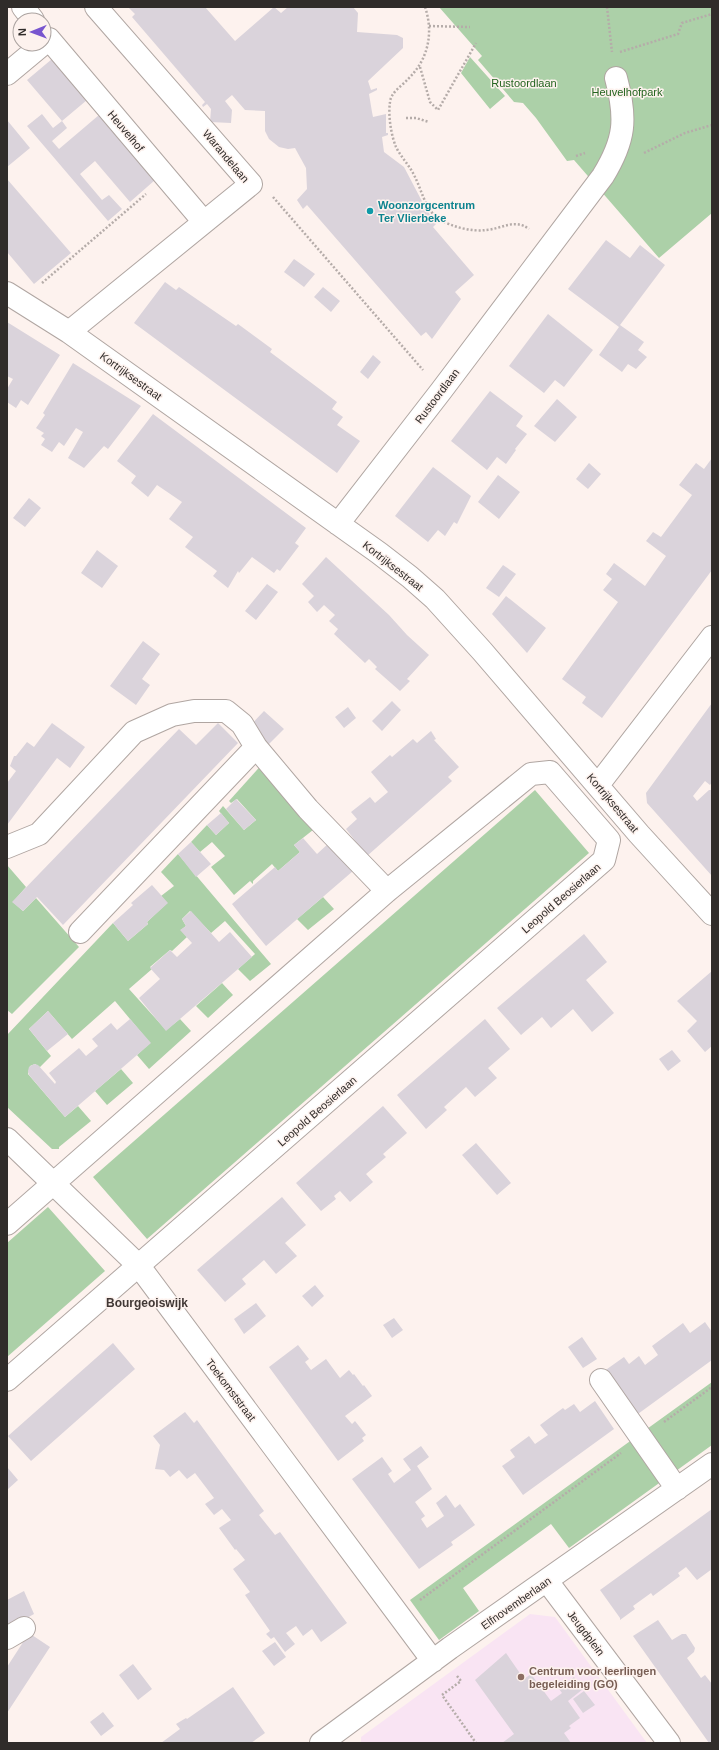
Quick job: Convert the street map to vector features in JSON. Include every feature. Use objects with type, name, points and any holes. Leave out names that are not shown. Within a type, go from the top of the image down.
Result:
[{"type":"street","name":"Warandelaan","points":[[69,332],[251,184],[96,7]]},
{"type":"street","name":"Heuvelhof","points":[[52,48],[204,222]]},
{"type":"street","name":"Heuvelhof","points":[[7,74],[32,52]]},
{"type":"street","name":"Rustoordlaan","points":[[338,524],[441,391],[603,176],[616,156],[623,125],[622,100],[616,78]]},
{"type":"street","name":"Kortrijksestraat","points":[[14,297],[69,332],[338,524],[385,558],[435,599],[482,651],[639,834],[712,914]]},
{"type":"street","points":[[598,785],[712,637]]},
{"type":"street","points":[[7,847],[39,834],[134,732],[172,715],[194,711],[226,711],[242,724],[256,747],[308,809],[387,891]]},
{"type":"street","points":[[80,932],[256,747]]},
{"type":"street","name":"Leopold Beosierlaan","points":[[7,1224],[387,891],[531,774],[550,772],[608,840],[604,860],[7,1380]]},
{"type":"street","name":"Toekomststraat","points":[[7,1140],[139,1266],[398,1616],[437,1658]]},
{"type":"street","points":[[602,1380],[677,1489]]},
{"type":"street","name":"Elfnovemberlaan","points":[[327,1741],[437,1658],[712,1464]]},
{"type":"street","name":"Jeugdplein","points":[[547,1581],[669,1743]]},
{"type":"path","points":[[425,7],[429,26],[429,39],[426,51],[420,67],[396,90],[390,101],[391,125],[396,146],[412,170],[431,211],[440,219],[470,230],[485,231],[517,223],[526,227],[551,245]]},
{"type":"path","points":[[607,7],[612,54],[678,34],[682,23],[712,14]]},
{"type":"path","points":[[429,26],[470,27]]},
{"type":"path","points":[[420,67],[430,102],[438,110],[476,43]]},
{"type":"path","points":[[406,118],[416,118],[429,122]]},
{"type":"path","points":[[14,297],[166,177]]},
{"type":"path","points":[[251,184],[265,188],[441,391]]},
{"type":"path","points":[[398,1616],[712,1387]]},
{"type":"path","points":[[437,1658],[461,1681],[442,1696],[476,1743]]},
{"type":"shaded area","name":"Centrum voor leerlingen begeleiding (GO)","points":[[530,1614],[555,1617],[647,1743],[361,1743],[361,1737]]},
{"type":"green space","name":"Heuvelhofpark","points":[[439,7],[712,7],[712,213],[659,258],[574,160],[567,161],[536,118],[523,103],[514,102],[478,60],[482,56]]},
{"type":"green space","points":[[470,57],[505,96],[490,109],[461,73]]},
{"type":"green space","points":[[264,762],[318,826],[294,845],[300,852],[278,871],[272,864],[253,881],[253,884],[250,881],[234,895],[211,867],[225,856],[212,842],[200,852],[191,842],[207,825],[216,835],[229,823],[219,811],[223,806],[244,830],[256,820],[237,799],[231,803],[229,801]]},
{"type":"green space","points":[[535,790],[589,853],[147,1239],[93,1177]]},
{"type":"green space","points":[[178,854],[271,964],[250,981],[238,969],[255,954],[225,921],[211,933],[190,911],[182,919],[186,926],[181,930],[187,937],[172,951],[170,950],[150,967],[152,969],[129,989],[166,1030],[180,1019],[191,1031],[149,1069],[137,1055],[150,1043],[115,1001],[72,1039],[48,1011],[29,1029],[51,1056],[40,1067],[35,1064],[30,1066],[28,1074],[65,1117],[78,1106],[91,1121],[59,1147],[59,1149],[52,1149],[7,1107],[7,1035],[113,923],[128,941],[148,924],[147,922],[167,903],[161,896],[174,886],[161,872]]},
{"type":"green space","points":[[7,865],[26,887],[13,902],[23,911],[36,898],[79,947],[12,1014],[7,1010]]},
{"type":"green space","points":[[323,897],[334,909],[308,930],[297,919]]},
{"type":"green space","points":[[222,983],[233,995],[208,1018],[196,1006]]},
{"type":"green space","points":[[121,1069],[133,1083],[107,1105],[95,1091]]},
{"type":"green space","points":[[48,1207],[105,1271],[7,1357],[7,1243]]},
{"type":"green space","points":[[712,1382],[712,1445],[569,1548],[551,1524],[463,1588],[479,1611],[439,1640],[410,1600]]},
{"type":"building","points":[[128,7],[205,7],[235,41],[274,7],[281,13],[288,7],[353,7],[358,13],[357,32],[397,35],[403,38],[403,48],[368,81],[371,90],[377,88],[377,90],[369,94],[373,117],[386,114],[386,133],[388,133],[388,135],[382,137],[384,152],[404,167],[425,207],[436,224],[433,227],[474,275],[455,292],[461,299],[432,339],[426,332],[421,336],[307,205],[303,209],[297,200],[307,189],[306,168],[295,148],[288,149],[279,147],[269,139],[265,131],[265,111],[245,110],[232,95],[225,101],[232,110],[231,123],[210,122],[211,109],[207,104],[203,107],[202,105],[205,102],[132,17],[135,14]]},
{"type":"building","points":[[52,59],[87,100],[62,121],[27,80]]},
{"type":"building","points":[[42,114],[53,128],[62,121],[67,128],[52,141],[59,149],[99,115],[155,180],[130,202],[95,161],[80,174],[102,200],[109,195],[122,209],[108,221],[27,126]]},
{"type":"building","points":[[7,120],[30,148],[7,167]]},
{"type":"building","points":[[7,179],[71,253],[34,284],[7,252]]},
{"type":"building","points":[[606,240],[630,258],[640,245],[665,265],[620,325],[644,342],[638,350],[647,357],[636,369],[628,364],[622,372],[599,355],[619,327],[568,289]]},
{"type":"building","points":[[294,259],[315,274],[304,287],[284,272]]},
{"type":"building","points":[[165,282],[176,290],[179,287],[236,326],[238,324],[272,349],[270,352],[337,402],[332,409],[343,417],[337,425],[360,441],[337,473],[134,323]]},
{"type":"building","points":[[323,287],[340,301],[331,312],[314,297]]},
{"type":"building","points":[[548,314],[593,350],[564,387],[555,380],[544,393],[509,366]]},
{"type":"building","points":[[7,322],[60,355],[28,405],[21,400],[16,408],[7,402],[7,389],[13,379],[7,376]]},
{"type":"building","points":[[373,355],[381,362],[368,379],[360,372]]},
{"type":"building","points":[[73,363],[141,406],[108,449],[104,446],[84,468],[68,458],[83,432],[76,428],[64,446],[59,442],[52,452],[41,445],[45,439],[41,436],[44,433],[36,428],[45,415],[43,413]]},
{"type":"building","points":[[490,391],[523,416],[516,426],[527,434],[515,449],[516,450],[506,464],[497,457],[487,470],[451,441]]},
{"type":"building","points":[[557,399],[577,417],[555,442],[534,426]]},
{"type":"building","points":[[153,414],[306,528],[295,543],[299,546],[280,571],[277,569],[274,573],[252,557],[239,573],[238,571],[228,588],[213,576],[217,571],[185,547],[193,537],[169,519],[182,502],[157,485],[148,497],[131,483],[136,476],[117,461]]},
{"type":"building","points":[[712,458],[712,570],[602,718],[582,703],[586,697],[562,679],[618,602],[603,590],[612,579],[606,574],[614,563],[645,586],[666,556],[646,541],[653,532],[661,537],[692,495],[679,485],[696,463],[704,469]]},
{"type":"building","points":[[589,463],[601,474],[588,489],[576,479]]},
{"type":"building","points":[[433,467],[471,496],[457,524],[454,522],[445,536],[438,530],[428,542],[395,516]]},
{"type":"building","points":[[498,475],[520,492],[499,519],[478,502]]},
{"type":"building","points":[[29,498],[41,508],[25,527],[13,518]]},
{"type":"building","points":[[97,550],[118,566],[102,588],[81,573]]},
{"type":"building","points":[[326,557],[389,615],[407,635],[429,655],[407,679],[410,681],[400,691],[375,669],[377,667],[369,659],[365,663],[334,634],[338,629],[329,621],[335,615],[324,605],[317,612],[308,602],[314,596],[302,584]]},
{"type":"building","points":[[503,565],[516,574],[499,597],[486,588]]},
{"type":"building","points":[[267,584],[278,592],[256,620],[245,611]]},
{"type":"building","points":[[506,596],[546,628],[527,653],[492,614]]},
{"type":"building","points":[[143,641],[160,654],[142,679],[150,685],[136,705],[110,686]]},
{"type":"building","points":[[392,701],[401,710],[382,731],[372,721]]},
{"type":"building","points":[[712,703],[712,782],[710,785],[705,781],[693,796],[697,801],[709,790],[712,790],[712,876],[647,803],[646,793]]},
{"type":"building","points":[[348,707],[356,718],[344,728],[335,717]]},
{"type":"building","points":[[264,711],[284,729],[265,748],[247,729]]},
{"type":"building","points":[[52,723],[85,747],[70,768],[57,758],[7,825],[7,783],[16,771],[10,766],[14,756],[16,756],[27,742],[34,747]]},
{"type":"building","points":[[218,723],[238,743],[63,925],[37,897],[23,911],[12,902],[179,729],[196,745]]},
{"type":"building","points":[[431,731],[436,739],[434,740],[459,767],[448,777],[452,781],[367,856],[346,829],[357,819],[351,812],[370,797],[375,803],[388,792],[371,772],[390,755],[392,757],[413,739],[417,743]]},
{"type":"building","points":[[236,799],[256,820],[244,830],[226,809]]},
{"type":"building","points":[[221,813],[229,823],[216,835],[207,825]]},
{"type":"building","points":[[303,838],[317,854],[329,843],[353,871],[266,946],[232,904],[275,867],[278,871],[300,852],[294,845]]},
{"type":"building","points":[[191,842],[211,864],[196,877],[178,854]]},
{"type":"building","points":[[152,885],[168,903],[147,922],[148,924],[128,941],[113,923],[133,905],[131,903]]},
{"type":"building","points":[[191,911],[219,942],[230,932],[252,957],[166,1031],[139,998],[160,979],[150,968],[170,950],[177,957],[192,943],[180,930],[186,926],[182,919]]},
{"type":"building","points":[[584,934],[607,962],[586,980],[614,1013],[592,1032],[573,1009],[551,1028],[542,1017],[521,1035],[497,1008]]},
{"type":"building","points":[[712,971],[712,1046],[705,1052],[687,1031],[697,1021],[677,1001]]},
{"type":"building","points":[[48,1011],[68,1034],[47,1051],[29,1029]]},
{"type":"building","points":[[130,1019],[151,1043],[65,1117],[29,1075],[29,1067],[34,1064],[38,1065],[55,1084],[56,1082],[49,1073],[79,1048],[86,1056],[98,1046],[92,1039],[111,1023],[117,1030]]},
{"type":"building","points":[[485,1019],[510,1049],[488,1068],[497,1078],[475,1097],[466,1087],[444,1107],[447,1110],[426,1129],[397,1095]]},
{"type":"building","points":[[672,1050],[681,1061],[668,1071],[659,1059]]},
{"type":"building","points":[[383,1106],[407,1133],[383,1154],[386,1157],[366,1174],[373,1182],[350,1202],[340,1191],[334,1196],[336,1199],[321,1211],[296,1183]]},
{"type":"building","points":[[476,1143],[511,1183],[497,1195],[462,1155]]},
{"type":"building","points":[[282,1197],[306,1225],[285,1243],[297,1256],[276,1274],[264,1260],[242,1279],[246,1284],[225,1302],[197,1270]]},
{"type":"building","points":[[315,1285],[324,1296],[312,1307],[302,1296]]},
{"type":"building","points":[[256,1303],[266,1316],[244,1334],[234,1319]]},
{"type":"building","points":[[394,1318],[403,1330],[392,1338],[383,1325]]},
{"type":"building","points":[[705,1322],[712,1332],[712,1360],[631,1419],[600,1374],[624,1357],[629,1364],[639,1356],[645,1365],[658,1355],[652,1346],[683,1323],[690,1333]]},
{"type":"building","points":[[582,1337],[597,1359],[583,1368],[568,1347]]},
{"type":"building","points":[[113,1343],[135,1369],[31,1461],[8,1436]]},
{"type":"building","points":[[298,1345],[309,1359],[305,1362],[311,1370],[326,1359],[340,1378],[349,1370],[363,1386],[364,1385],[372,1396],[345,1416],[352,1424],[355,1421],[366,1435],[362,1438],[364,1441],[338,1461],[269,1367]]},
{"type":"building","points":[[595,1401],[614,1429],[523,1495],[502,1466],[515,1457],[510,1450],[529,1436],[535,1444],[548,1435],[540,1425],[563,1408],[565,1410],[574,1404],[580,1412]]},
{"type":"building","points":[[185,1412],[194,1423],[197,1420],[264,1511],[259,1515],[275,1535],[280,1532],[347,1623],[321,1642],[312,1629],[303,1636],[296,1626],[286,1633],[295,1644],[285,1652],[274,1637],[271,1639],[266,1634],[270,1631],[245,1595],[250,1592],[233,1569],[245,1560],[236,1549],[235,1550],[219,1528],[231,1520],[222,1509],[214,1515],[205,1504],[214,1498],[195,1473],[187,1479],[179,1470],[170,1477],[164,1470],[155,1469],[160,1445],[153,1436]]},
{"type":"building","points":[[421,1446],[429,1457],[417,1466],[432,1489],[415,1502],[425,1516],[421,1519],[427,1528],[444,1516],[436,1503],[446,1495],[455,1508],[460,1504],[475,1525],[451,1542],[453,1545],[419,1569],[352,1479],[382,1457],[392,1471],[388,1474],[394,1483],[411,1470],[403,1459]]},
{"type":"building","points":[[7,1467],[18,1480],[7,1490]]},
{"type":"building","points":[[712,1509],[712,1569],[697,1580],[686,1567],[678,1573],[680,1576],[653,1596],[651,1593],[633,1606],[635,1609],[620,1620],[600,1590]]},
{"type":"building","points":[[24,1591],[34,1614],[7,1629],[7,1600]]},
{"type":"building","points":[[658,1620],[672,1640],[682,1634],[686,1634],[695,1648],[694,1652],[687,1658],[701,1678],[705,1675],[712,1684],[712,1743],[709,1743],[633,1636]]},
{"type":"building","points":[[29,1633],[50,1647],[7,1713],[7,1667]]},
{"type":"building","points":[[275,1642],[286,1657],[274,1666],[262,1651]]},
{"type":"building","points":[[506,1653],[524,1679],[531,1674],[551,1701],[562,1693],[559,1689],[574,1677],[583,1689],[568,1701],[580,1718],[569,1726],[571,1728],[564,1733],[571,1743],[502,1743],[514,1734],[475,1680]]},
{"type":"building","points":[[133,1664],[152,1689],[138,1700],[119,1675]]},
{"type":"building","points":[[233,1687],[265,1733],[251,1743],[161,1743],[180,1729],[176,1724],[186,1718],[187,1719]]},
{"type":"building","points":[[584,1691],[595,1705],[583,1713],[573,1699]]},
{"type":"building","points":[[103,1712],[114,1726],[101,1736],[90,1722]]},
{"type":"place","name":"Woonzorgcentrum Ter Vlierbeke","points":[[370,211]]},
{"type":"place","name":"Centrum voor leerlingen begeleiding (GO)","points":[[521,1677]]},
{"type":"district","name":"Bourgeoiswijk","points":[[147,1303]]}]
